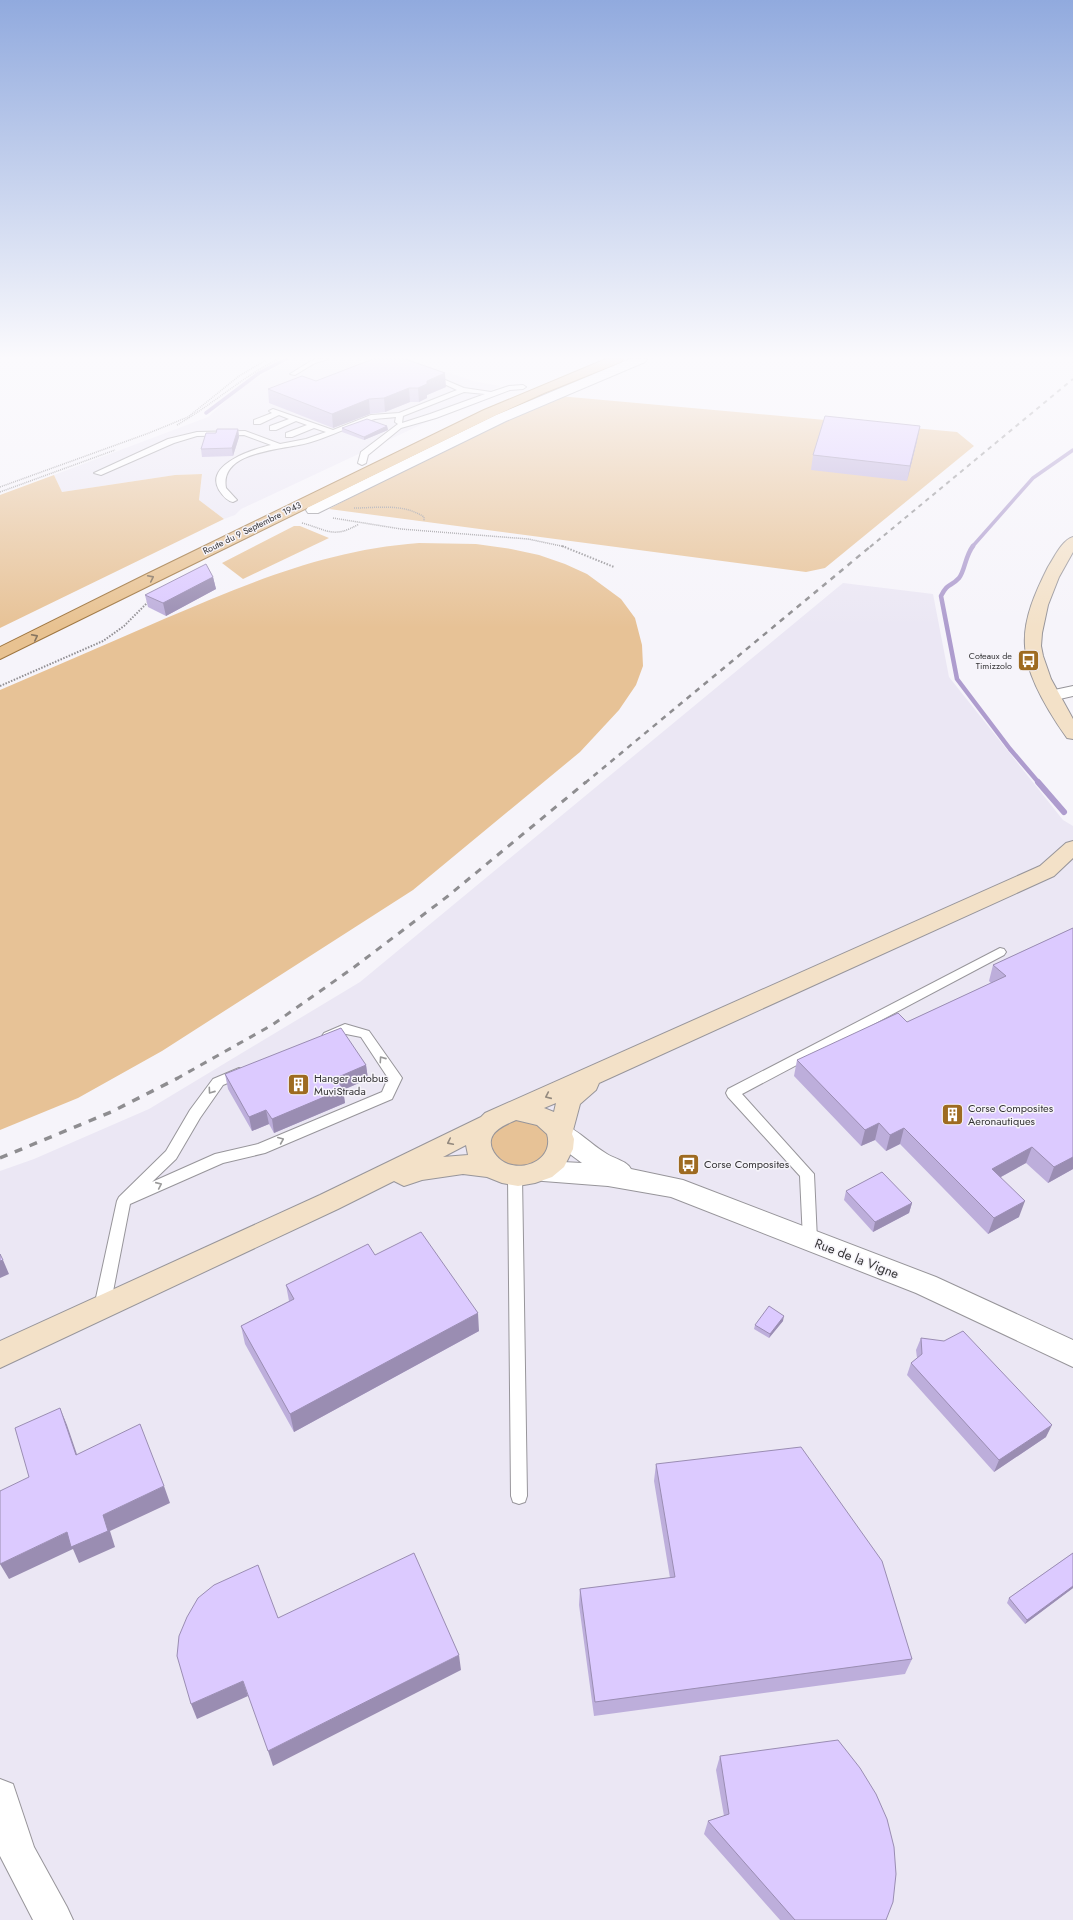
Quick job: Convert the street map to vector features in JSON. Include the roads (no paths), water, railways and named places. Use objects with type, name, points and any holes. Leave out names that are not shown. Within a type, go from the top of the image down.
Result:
[{"type":"main road","name":"Route du 9 Septembre 1943","points":[[0,640],[392,449]]},
{"type":"main road","name":"Route du 9 Septembre 1943","points":[[0,654],[415,449]]},
{"type":"main road","points":[[1073,542],[1061,556],[1049,579],[1035,625],[1033,646],[1037,662],[1051,696],[1073,734]]},
{"type":"main road","points":[[0,1355],[330,1202],[485,1125],[500,1115],[515,1111],[597,1075],[1047,871],[1073,848]]},
{"type":"main road","points":[[485,1125],[478,1138],[478,1148],[482,1157],[491,1166],[498,1171],[515,1176],[529,1175],[543,1170],[553,1164],[561,1150],[560,1133],[569,1100],[597,1075]]},
{"type":"main road","points":[[515,1111],[532,1112],[547,1118],[560,1133]]},
{"type":"main road","points":[[330,1202],[422,1170],[463,1164],[491,1166]]},
{"type":"street","points":[[318,507],[439,449]]},
{"type":"street","points":[[1051,696],[1073,691]]},
{"type":"street","name":"Rue de la Vigne","points":[[560,1133],[598,1161],[634,1179]]},
{"type":"street","name":"Rue de la Vigne","points":[[543,1170],[574,1171],[634,1179],[674,1187],[926,1285],[1073,1354]]},
{"type":"street","points":[[0,1797],[18,1855],[54,1920]]},
{"type":"lane","points":[[98,473],[154,449]]},
{"type":"lane","points":[[234,500],[226,495],[221,488],[220,479],[224,470],[234,461],[246,454],[268,449]]},
{"type":"lane","points":[[362,463],[364,454],[371,449]]},
{"type":"lane","points":[[810,1240],[807,1174],[732,1093],[1000,952]]},
{"type":"lane","points":[[124,1201],[220,1158],[260,1149],[387,1095],[395,1078],[365,1034],[345,1029],[317,1041]]},
{"type":"lane","points":[[102,1307],[124,1201],[171,1155],[195,1114],[218,1082],[253,1067]]},
{"type":"lane","points":[[515,1176],[519,1496]]},
{"type":"waterway","points":[[972,547],[1033,478],[1073,450]]},
{"type":"waterway","points":[[973,546],[968,554],[961,575],[946,589],[941,596],[957,679],[1010,749],[1039,783]]},
{"type":"waterway","points":[[1038,782],[1064,812]]},
{"type":"railway","points":[[870,547],[989,449]]},
{"type":"railway","points":[[585,783],[871,546]]},
{"type":"railway","points":[[176,1079],[272,1025],[353,968],[448,896],[586,782]]},
{"type":"railway","points":[[0,1158],[111,1112],[178,1078]]},
{"type":"place","name":"Coteaux de Timizzolo","points":[[1028,661]]},
{"type":"place","name":"Hanger autobus MuviStrada","points":[[298,1084]]},
{"type":"place","name":"Corse Composites Aeronautiques","points":[[952,1114]]},
{"type":"place","name":"Corse Composites","points":[[688,1164]]}]
